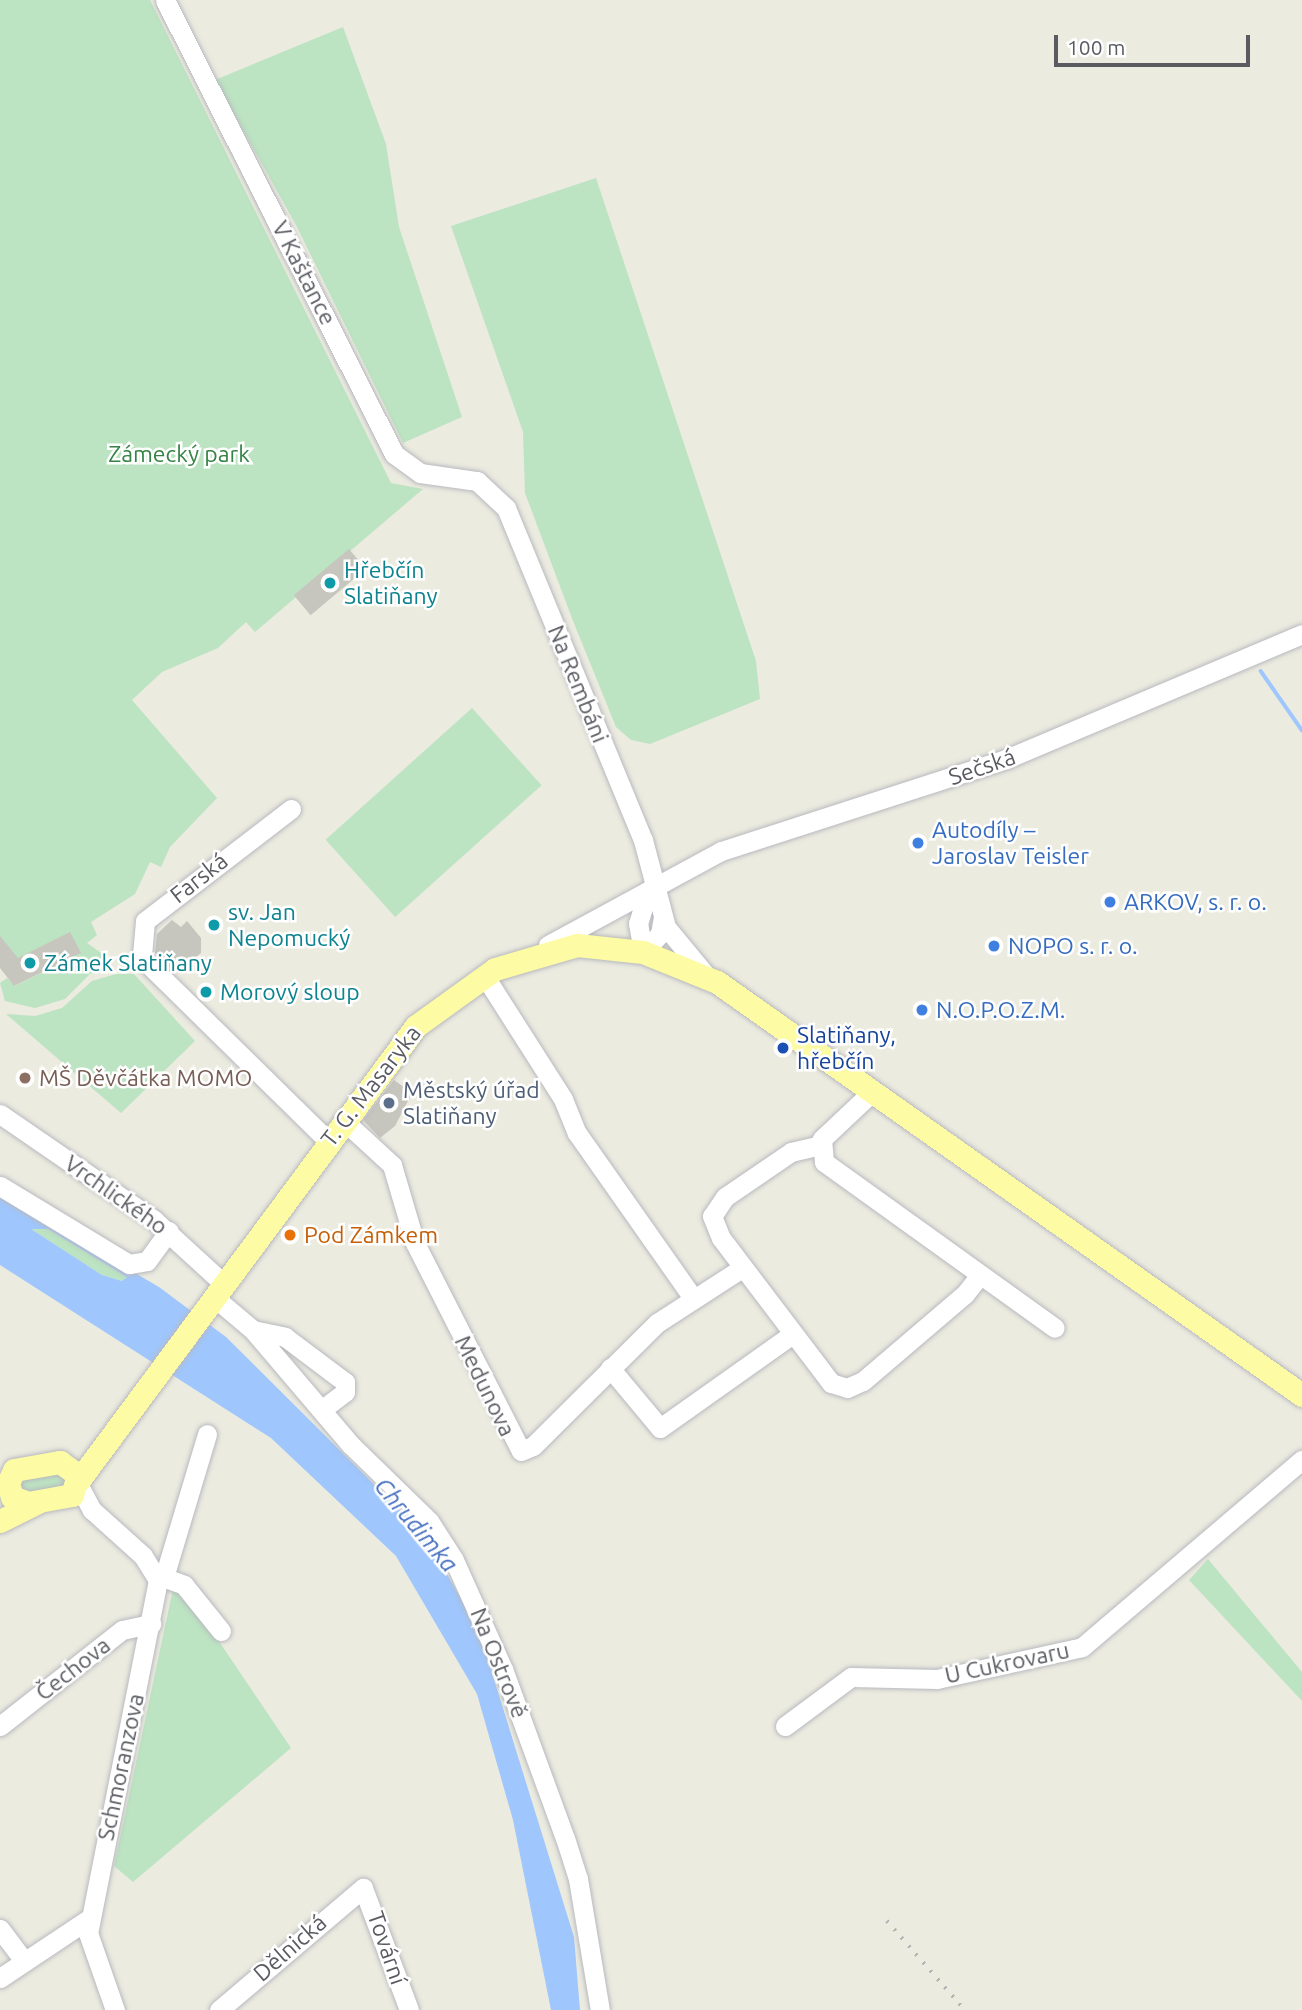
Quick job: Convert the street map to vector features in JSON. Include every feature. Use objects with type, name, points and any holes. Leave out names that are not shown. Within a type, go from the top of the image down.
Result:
[{"type":"main road","name":"T. G. Masaryka","points":[[0,1521],[43,1501],[67,1497],[131,1406],[217,1296],[343,1120],[416,1026],[494,970],[577,945],[643,953],[717,982],[1302,1395]]},
{"type":"main road","name":"T. G. Masaryka","points":[[0,1457],[34,1465],[60,1462],[82,1452],[131,1406]]},
{"type":"main road","points":[[60,1462],[73,1467],[79,1482]]},
{"type":"main road","points":[[34,1465],[14,1470],[4,1490],[19,1502],[43,1501]]},
{"type":"street","name":"V Kaštance","points":[[165,0],[394,454],[420,473],[471,479],[489,488]]},
{"type":"street","name":"Na Rembáni","points":[[489,488],[510,516],[652,889]]},
{"type":"street","name":"Sečská","points":[[494,970],[592,925],[652,889],[736,845],[1043,746],[1302,634]]},
{"type":"street","name":"Farská","points":[[291,809],[145,921],[140,934],[144,965],[285,1093],[328,1142]]},
{"type":"street","points":[[652,889],[663,916],[688,960],[717,982]]},
{"type":"street","points":[[643,953],[638,923],[652,889]]},
{"type":"street","points":[[643,953],[660,934],[663,916]]},
{"type":"street","points":[[494,970],[563,1099],[577,1133],[693,1297]]},
{"type":"street","points":[[873,1091],[821,1144],[791,1152],[715,1207],[714,1227],[790,1336],[831,1383],[852,1386],[965,1294],[980,1275]]},
{"type":"street","name":"Vrchlického","points":[[0,1114],[169,1231],[217,1296]]},
{"type":"street","name":"Medunova","points":[[343,1120],[391,1165],[415,1242],[519,1450],[533,1446],[611,1368],[693,1297],[742,1268]]},
{"type":"street","points":[[821,1144],[828,1167],[1055,1328]]},
{"type":"street","points":[[0,1186],[129,1264],[146,1261],[169,1231]]},
{"type":"street","name":"Na Ostrově","points":[[217,1296],[253,1329],[321,1410],[429,1521],[454,1560],[503,1669],[578,1879],[600,2010]]},
{"type":"street","name":"Na Ostrově","points":[[253,1329],[285,1337],[345,1382],[345,1392],[321,1410]]},
{"type":"street","points":[[611,1368],[660,1428],[790,1336]]},
{"type":"street","points":[[161,1575],[207,1434]]},
{"type":"street","name":"U Cukrovaru","points":[[785,1726],[851,1677],[949,1677],[1082,1647],[1302,1460]]},
{"type":"street","points":[[79,1482],[89,1506],[161,1575],[188,1589],[220,1632]]},
{"type":"street","points":[[43,1501],[77,1509],[119,1536]]},
{"type":"street","name":"Schmoranzova","points":[[115,2010],[91,1947],[90,1917],[161,1575]]},
{"type":"street","name":"Čechova","points":[[0,1726],[122,1630],[151,1624]]},
{"type":"street","name":"Dělnická","points":[[219,2010],[362,1888]]},
{"type":"street","name":"Tovární","points":[[362,1888],[409,2010]]},
{"type":"street","points":[[0,1978],[90,1917]]},
{"type":"street","points":[[0,1929],[23,1960]]},
{"type":"green space","name":"Zámecký park","points":[[0,0],[150,0],[391,483],[423,489],[255,632],[246,622],[218,648],[162,672],[132,700],[217,798],[170,847],[161,867],[150,862],[135,894],[91,922],[97,935],[87,943],[111,960],[111,967],[90,974],[65,999],[35,1008],[5,1001],[0,983],[7,978],[15,986],[80,953],[18,959],[0,937]]},
{"type":"green space","points":[[343,27],[386,144],[399,227],[462,417],[403,443],[296,225],[215,80]]},
{"type":"green space","points":[[596,178],[756,661],[760,699],[650,744],[631,740],[616,727],[573,621],[525,493],[523,432],[451,226]]},
{"type":"green space","points":[[472,708],[542,785],[395,917],[326,840]]},
{"type":"green space","points":[[116,974],[134,974],[195,1041],[121,1113],[6,1014],[35,1016],[62,1008],[92,981]]},
{"type":"green space","points":[[31,1229],[48,1229],[128,1276],[122,1281],[102,1275]]},
{"type":"green space","points":[[56,1473],[64,1475],[66,1485],[31,1492],[20,1487],[22,1480]]},
{"type":"green space","points":[[1208,1559],[1302,1672],[1302,1701],[1189,1580]]},
{"type":"green space","points":[[173,1589],[185,1591],[291,1748],[133,1882],[114,1866]]},
{"type":"water","points":[[0,1194],[159,1287],[226,1337],[425,1535],[479,1631],[574,1937],[580,2010],[551,2010],[513,1820],[477,1694],[396,1556],[271,1438],[0,1265]],"holes":[[[31,1229],[48,1229],[127,1277],[122,1281],[102,1275]]]},
{"type":"building","name":"Hřebčín Slatiňany","points":[[349,549],[366,569],[311,615],[294,595]]},
{"type":"building","points":[[172,920],[181,927],[187,921],[201,938],[201,953],[176,974],[155,953],[157,934]]},
{"type":"building","name":"Zámek Slatiňany","points":[[70,932],[81,953],[14,986],[0,968],[0,936],[18,958]]},
{"type":"building","name":"Městský úřad Slatiňany","points":[[394,1080],[412,1093],[395,1126],[380,1138],[363,1120]]},
{"type":"waterway","points":[[1261,671],[1302,730]]},
{"type":"railway","points":[[887,1921],[965,2010]]},
{"type":"place","name":"Hřebčín Slatiňany","points":[[330,583]]},
{"type":"place","name":"Autodíly – Jaroslav Teisler","points":[[918,843]]},
{"type":"place","name":"ARKOV, s. r. o.","points":[[1110,902]]},
{"type":"place","name":"sv. Jan Nepomucký","points":[[214,925]]},
{"type":"place","name":"NOPO s. r. o.","points":[[994,946]]},
{"type":"place","name":"Zámek Slatiňany","points":[[30,963]]},
{"type":"place","name":"Morový sloup","points":[[206,992]]},
{"type":"place","name":"N.O.P.O.Z.M.","points":[[922,1010]]},
{"type":"place","name":"Slatiňany, hřebčín","points":[[783,1048]]},
{"type":"place","name":"MŠ Děvčátka MOMO","points":[[25,1078]]},
{"type":"place","name":"Městský úřad Slatiňany","points":[[389,1103]]},
{"type":"place","name":"Pod Zámkem","points":[[290,1235]]},
{"type":"water label","name":"Chrudimka","points":[[416,1525]]}]
